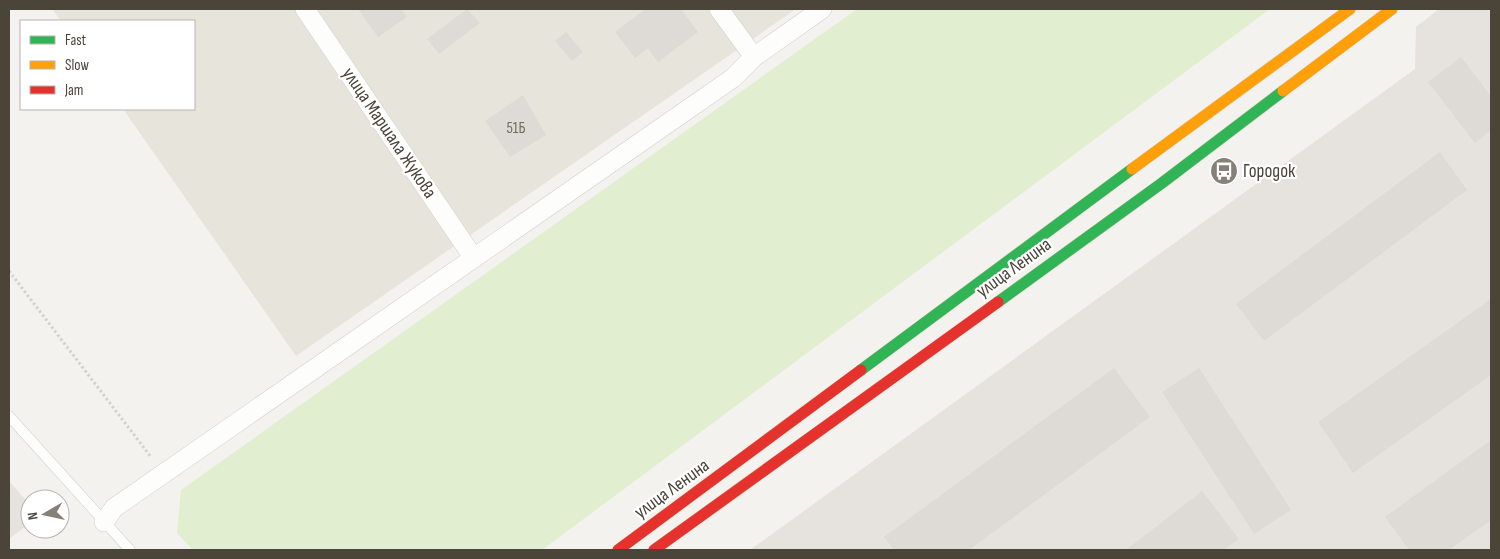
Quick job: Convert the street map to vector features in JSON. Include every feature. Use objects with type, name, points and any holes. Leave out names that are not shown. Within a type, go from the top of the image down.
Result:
[{"type":"main road","name":"улица Ленина","points":[[618,550],[917,330],[1136,164],[1350,9]]},
{"type":"main road","name":"улица Ленина","points":[[654,550],[1162,183],[1392,9]]},
{"type":"street","name":"улица Маршала Жукова","points":[[305,9],[473,257]]},
{"type":"street","points":[[719,9],[754,57]]},
{"type":"street","points":[[104,522],[114,508],[733,78],[754,57],[822,9]]},
{"type":"lane","points":[[9,416],[130,550]]},
{"type":"path","points":[[9,272],[164,474]]},
{"type":"shaded area","points":[[52,9],[796,9],[296,356],[124,110],[195,110],[195,20],[60,20]]},
{"type":"shaded area","points":[[1439,9],[1491,9],[1491,550],[750,550],[1415,69],[1416,27]]},
{"type":"shaded area","points":[[9,481],[20,494],[20,531],[9,539]]},
{"type":"green space","points":[[857,9],[1270,9],[542,550],[193,550],[177,533],[181,490]]},
{"type":"building","points":[[358,9],[401,9],[407,17],[378,37]]},
{"type":"building","points":[[467,9],[480,23],[439,54],[427,39]]},
{"type":"building","points":[[645,9],[681,9],[698,32],[658,62],[648,48],[635,58],[615,32]]},
{"type":"building","points":[[566,32],[583,52],[572,61],[555,41]]},
{"type":"building","points":[[1461,57],[1491,96],[1491,130],[1475,143],[1428,82]]},
{"type":"building","points":[[523,95],[546,135],[510,157],[485,121]]},
{"type":"building","points":[[1440,152],[1467,190],[1264,341],[1236,304]]},
{"type":"building","points":[[1491,299],[1491,375],[1353,473],[1318,422]]},
{"type":"building","points":[[1114,368],[1150,417],[969,550],[894,550],[884,537]]},
{"type":"building","points":[[1199,368],[1291,510],[1254,534],[1162,392]]},
{"type":"building","points":[[1491,440],[1491,520],[1449,550],[1409,550],[1385,517]]},
{"type":"building","points":[[1202,491],[1239,539],[1223,550],[1126,550]]},
{"type":"traffic: fast","points":[[998,302],[1162,183],[1283,91]]},
{"type":"traffic: fast","points":[[861,370],[1132,169]]},
{"type":"traffic: slow","points":[[1132,169],[1350,9]]},
{"type":"traffic: slow","points":[[1283,91],[1392,9]]},
{"type":"traffic: jam","points":[[654,550],[998,302]]},
{"type":"traffic: jam","points":[[618,550],[861,370]]},
{"type":"place","name":"Городок","points":[[1224,171]]}]
